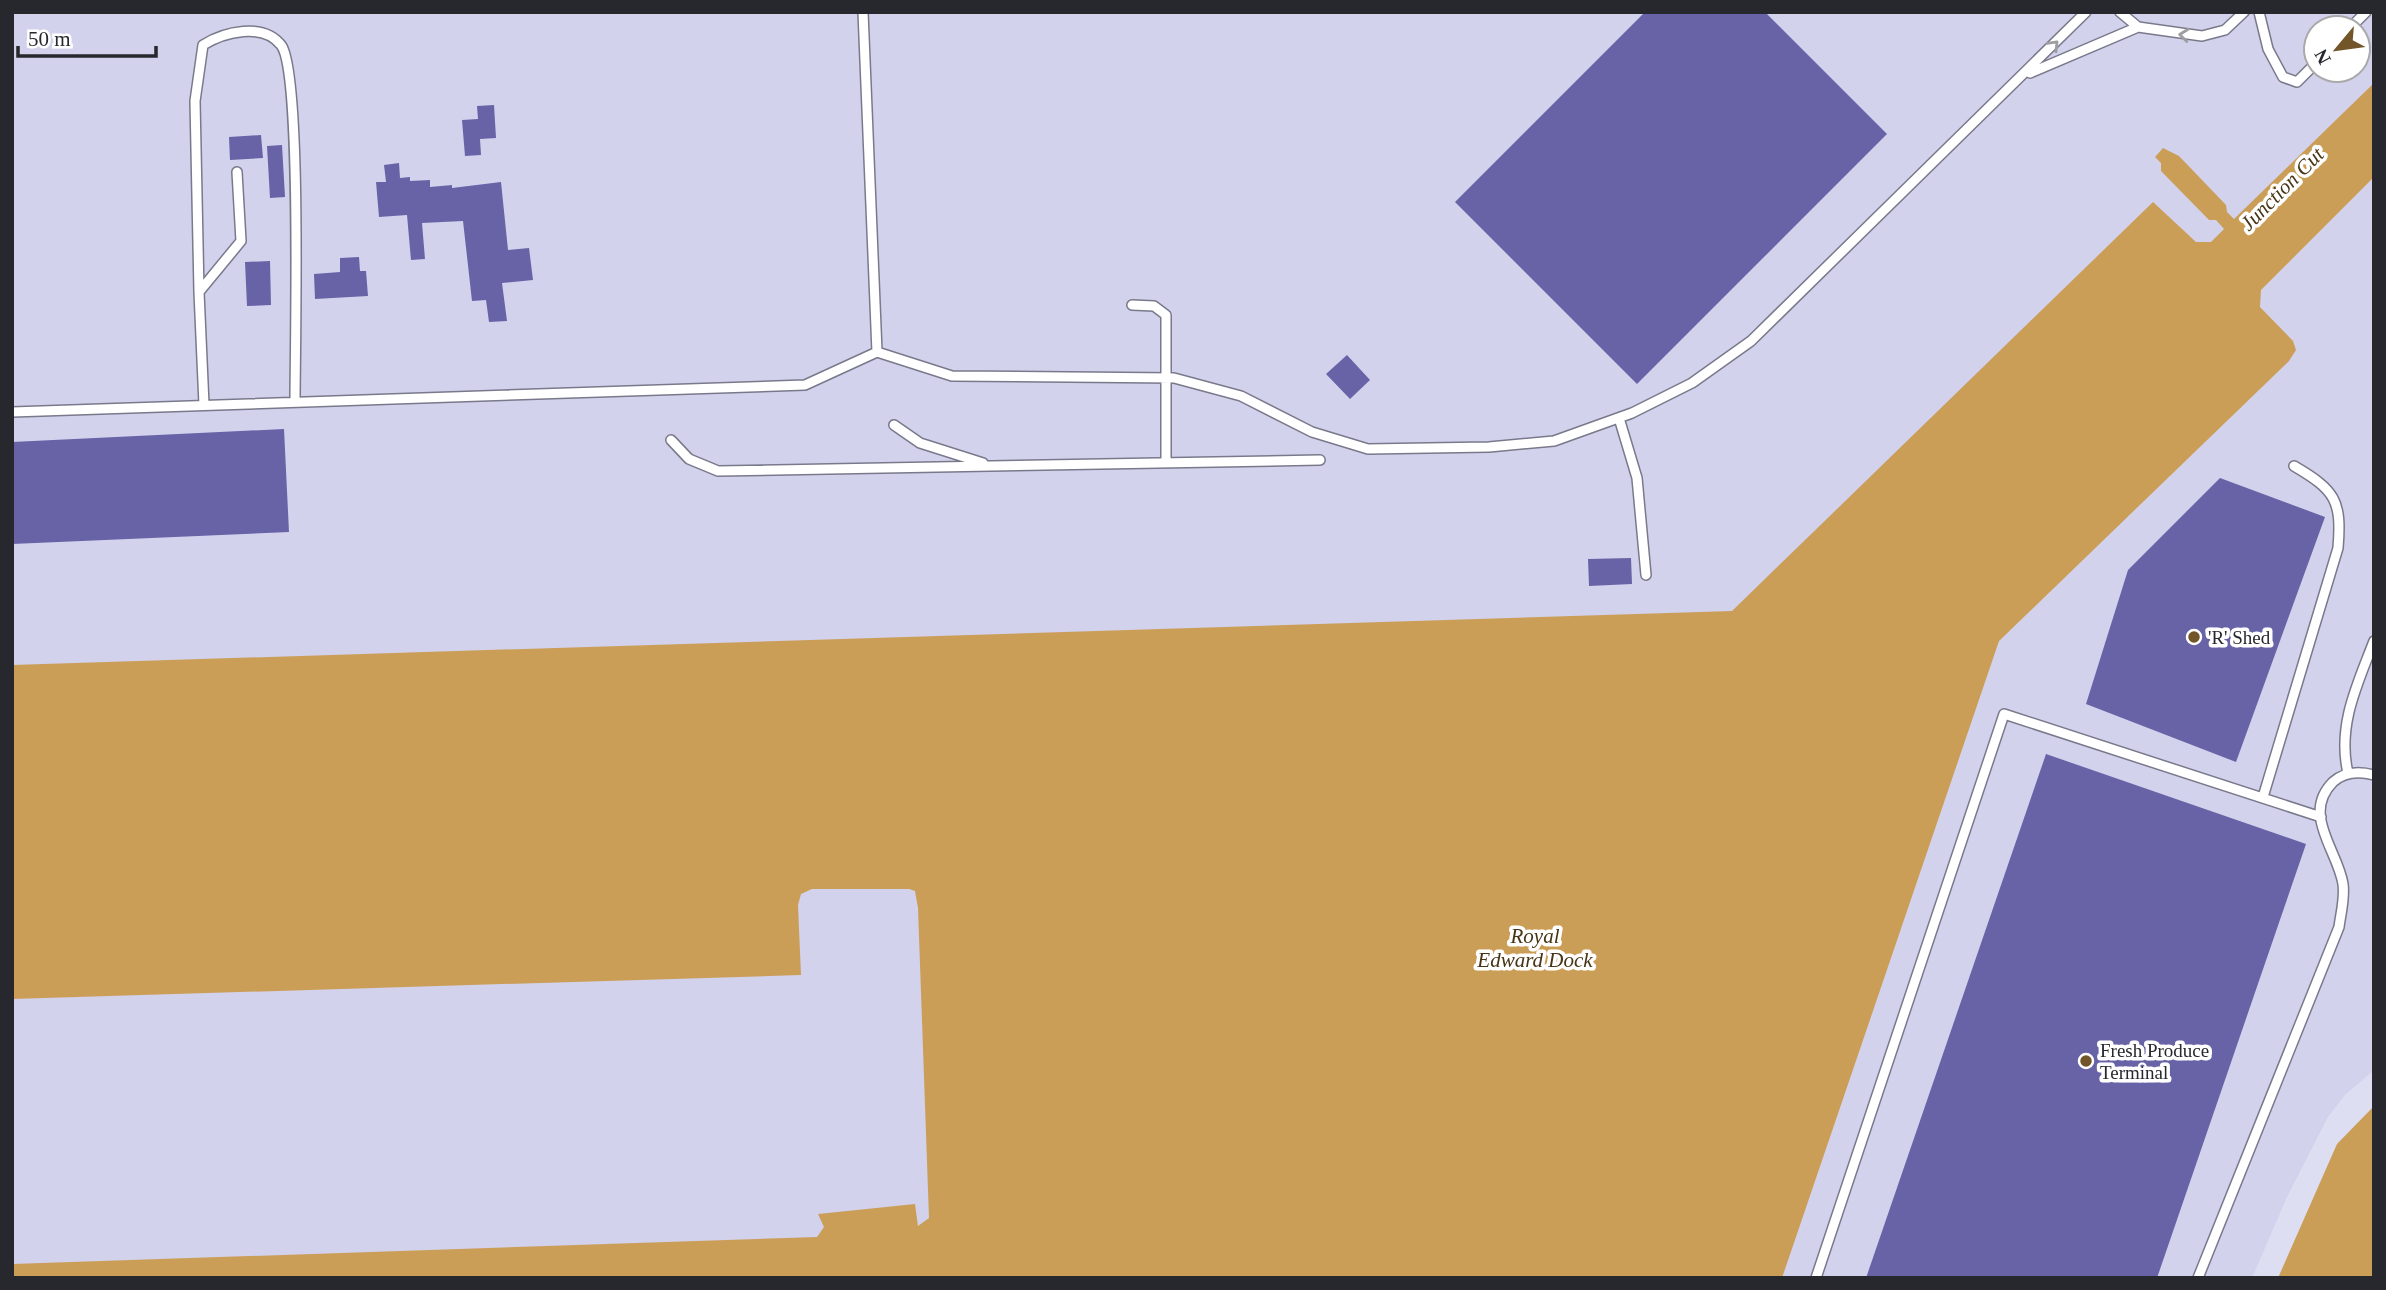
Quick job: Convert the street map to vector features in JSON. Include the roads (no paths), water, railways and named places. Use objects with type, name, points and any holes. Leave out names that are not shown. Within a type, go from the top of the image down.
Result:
[{"type":"lane","points":[[863,12],[877,352]]},
{"type":"lane","points":[[12,412],[805,386],[877,352],[952,376],[1165,378],[1241,396],[1312,432],[1368,449],[1489,447],[1555,442],[1619,418],[1692,383],[1751,341],[2086,12]]},
{"type":"lane","points":[[2120,12],[2138,27]]},
{"type":"lane","points":[[2022,77],[2138,27],[2202,36],[2225,30],[2244,12]]},
{"type":"lane","points":[[2259,12],[2268,49],[2283,77],[2297,82],[2302,77]]},
{"type":"lane","points":[[204,405],[195,101],[198,64],[203,45],[215,37],[257,32],[269,35],[282,46],[288,60],[294,143],[295,401]]},
{"type":"lane","points":[[199,292],[241,241],[237,172]]},
{"type":"lane","points":[[1132,305],[1154,306],[1166,314],[1166,463]]},
{"type":"lane","points":[[1619,418],[1637,478],[1646,575]]},
{"type":"lane","points":[[894,425],[920,443],[991,466]]},
{"type":"lane","points":[[671,440],[689,459],[718,471],[1320,460]]},
{"type":"lane","points":[[2263,797],[2338,548],[2341,517],[2336,499],[2315,479],[2294,466]]},
{"type":"lane","points":[[2352,773],[2343,754],[2345,725],[2374,641]]},
{"type":"lane","points":[[1816,1278],[2004,713],[2321,817]]},
{"type":"lane","points":[[2197,1278],[2339,927],[2344,899],[2343,883],[2322,830],[2321,817],[2327,790],[2352,773],[2374,775]]},
{"type":"water","name":"Royal Edward Dock","points":[[2374,83],[2374,177],[2261,290],[2260,307],[2293,341],[2296,350],[2289,361],[1999,641],[1782,1278],[12,1278],[12,1264],[817,1237],[824,1227],[818,1214],[915,1204],[918,1226],[929,1218],[918,908],[915,891],[909,889],[812,889],[801,894],[798,905],[801,975],[12,999],[12,665],[1732,611],[2153,202],[2196,242],[2211,242],[2224,229],[2216,220],[2209,220],[2161,171],[2161,163],[2155,157],[2163,148],[2179,156],[2226,205],[2227,212],[2234,219]]},
{"type":"water","points":[[2374,1106],[2374,1278],[2278,1278],[2337,1144]]},
{"type":"place","name":"'R' Shed","points":[[2194,637]]},
{"type":"place","name":"Fresh Produce Terminal","points":[[2086,1061]]},
{"type":"water label","name":"Junction Cut","points":[[2282,189]]}]
